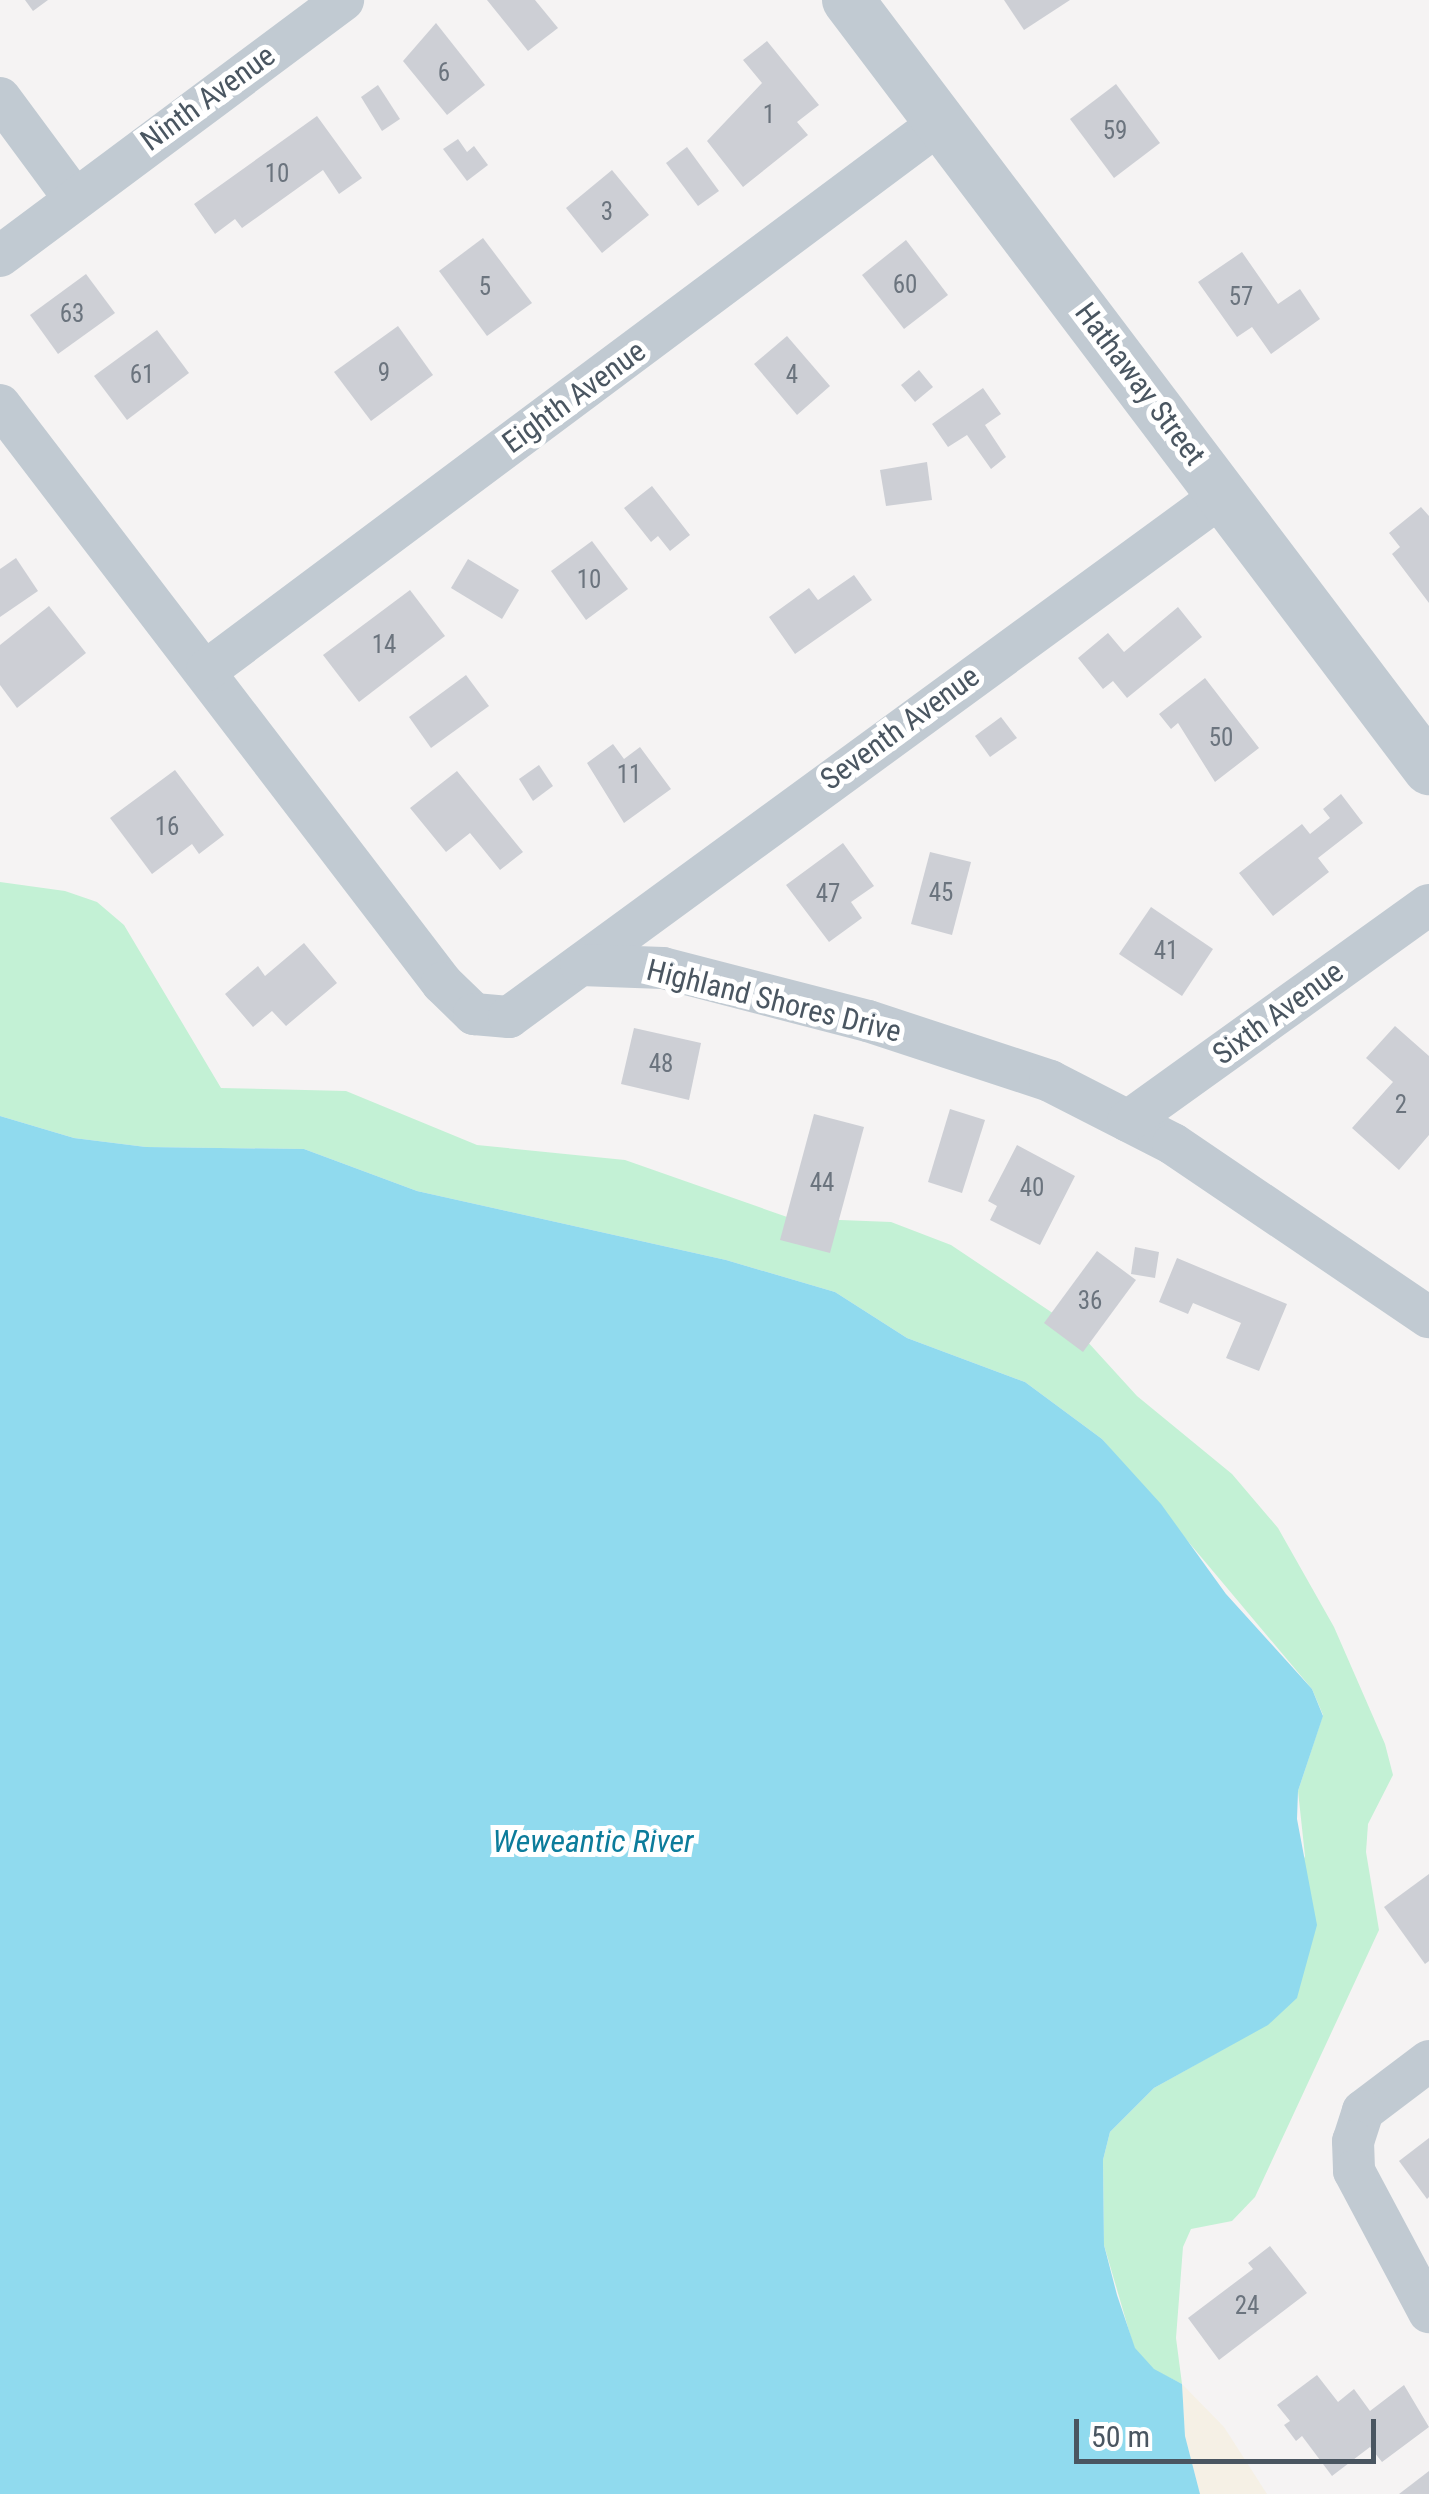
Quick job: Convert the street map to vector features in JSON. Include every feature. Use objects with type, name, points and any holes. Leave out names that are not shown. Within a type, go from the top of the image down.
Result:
[{"type":"street","name":"Ninth Avenue","points":[[74,198],[344,0]]},
{"type":"street","name":"Hathaway Street","points":[[848,0],[1429,770]]},
{"type":"street","points":[[0,98],[74,198],[0,256]]},
{"type":"street","name":"Eighth Avenue","points":[[206,670],[941,122]]},
{"type":"street","points":[[0,405],[206,670],[337,854],[474,1014],[508,1017],[581,965]]},
{"type":"street","name":"Seventh Avenue","points":[[581,965],[1223,496]]},
{"type":"street","name":"Sixth Avenue","points":[[1128,1121],[1429,904]]},
{"type":"street","name":"Highland Shores Drive","points":[[581,965],[663,968],[868,1020],[1050,1082],[1173,1144],[1429,1317]]},
{"type":"street","points":[[1429,2060],[1362,2111],[1353,2142],[1354,2171],[1429,2312]]},
{"type":"green space","points":[[0,882],[65,891],[97,902],[124,925],[221,1088],[346,1091],[477,1145],[625,1160],[790,1218],[891,1222],[951,1245],[1075,1328],[1137,1396],[1232,1474],[1278,1528],[1334,1627],[1385,1744],[1393,1775],[1368,1824],[1366,1852],[1379,1930],[1255,2197],[1232,2221],[1191,2229],[1183,2247],[1176,2338],[1182,2384],[1154,2370],[1134,2348],[1104,2245],[1103,2160],[1110,2132],[1154,2088],[1236,2042],[1305,1856],[1298,1791],[1323,1715],[1312,1689],[1102,1439],[1025,1382],[907,1338],[835,1292],[726,1260],[417,1191],[304,1149],[146,1147],[74,1138],[0,1116]]},
{"type":"sand","points":[[1182,2384],[1224,2427],[1267,2494],[1200,2494],[1185,2436]]},
{"type":"water","name":"Weweantic River","points":[[0,1116],[74,1138],[146,1147],[304,1149],[417,1191],[726,1260],[835,1292],[907,1338],[1025,1382],[1102,1439],[1161,1504],[1226,1594],[1312,1689],[1323,1716],[1298,1791],[1297,1819],[1317,1925],[1297,1998],[1268,2025],[1154,2088],[1110,2132],[1103,2160],[1104,2245],[1117,2295],[1135,2348],[1154,2369],[1182,2384],[1185,2436],[1200,2494],[0,2494]]},
{"type":"building","points":[[25,0],[48,0],[33,11]]},
{"type":"building","points":[[487,0],[535,0],[558,28],[528,51]]},
{"type":"building","points":[[1004,0],[1070,0],[1024,30]]},
{"type":"building","points":[[436,23],[485,85],[447,115],[403,61]]},
{"type":"building","points":[[767,41],[819,105],[797,122],[808,135],[743,187],[707,141],[762,83],[743,60]]},
{"type":"building","points":[[1116,84],[1160,143],[1114,178],[1070,119]]},
{"type":"building","points":[[378,85],[400,119],[382,131],[361,97]]},
{"type":"building","points":[[317,116],[362,178],[339,194],[323,170],[242,228],[235,219],[215,234],[194,204]]},
{"type":"building","points":[[458,139],[467,152],[474,146],[488,165],[467,181],[443,149]]},
{"type":"building","points":[[687,147],[719,191],[698,206],[666,163]]},
{"type":"building","points":[[612,170],[649,215],[602,253],[566,208]]},
{"type":"building","points":[[483,238],[532,303],[487,336],[439,271]]},
{"type":"building","points":[[906,240],[948,295],[904,329],[862,275]]},
{"type":"building","points":[[1242,252],[1278,304],[1300,289],[1320,319],[1271,354],[1252,327],[1237,337],[1198,282]]},
{"type":"building","points":[[86,274],[115,313],[58,354],[30,315]]},
{"type":"building","points":[[398,326],[433,375],[371,421],[334,372]]},
{"type":"building","points":[[157,330],[189,373],[127,420],[94,376]]},
{"type":"building","points":[[787,336],[830,386],[797,415],[754,364]]},
{"type":"building","points":[[919,370],[933,387],[915,402],[901,385]]},
{"type":"building","points":[[983,388],[1001,414],[985,425],[1006,457],[991,469],[967,435],[948,447],[932,424]]},
{"type":"building","points":[[927,462],[932,500],[886,506],[880,470]]},
{"type":"building","points":[[652,486],[690,535],[670,551],[658,536],[651,542],[624,508]]},
{"type":"building","points":[[1421,507],[1429,516],[1429,603],[1392,554],[1400,547],[1389,533]]},
{"type":"building","points":[[592,541],[628,589],[586,620],[551,571]]},
{"type":"building","points":[[16,558],[38,591],[0,617],[0,569]]},
{"type":"building","points":[[468,559],[519,590],[502,619],[451,588]]},
{"type":"building","points":[[854,575],[872,600],[795,654],[769,617],[809,588],[818,600]]},
{"type":"building","points":[[410,590],[445,636],[359,702],[323,655]]},
{"type":"building","points":[[49,606],[86,653],[17,708],[0,685],[0,645]]},
{"type":"building","points":[[1178,607],[1202,637],[1127,698],[1113,681],[1103,689],[1078,658],[1108,633],[1124,652]]},
{"type":"building","points":[[466,675],[489,706],[431,748],[409,717]]},
{"type":"building","points":[[1205,678],[1259,748],[1215,782],[1178,723],[1171,729],[1159,714]]},
{"type":"building","points":[[1001,717],[1017,738],[990,757],[975,736]]},
{"type":"building","points":[[613,744],[624,759],[640,747],[671,789],[624,823],[587,763]]},
{"type":"building","points":[[539,765],[553,786],[533,801],[519,779]]},
{"type":"building","points":[[175,770],[224,835],[199,854],[192,844],[152,874],[110,818]]},
{"type":"building","points":[[457,771],[523,852],[500,870],[470,833],[446,852],[410,808]]},
{"type":"building","points":[[1341,794],[1363,823],[1318,858],[1329,872],[1273,916],[1239,873],[1302,824],[1310,834],[1330,818],[1323,809]]},
{"type":"building","points":[[843,843],[874,886],[851,902],[862,918],[829,942],[786,885]]},
{"type":"building","points":[[930,852],[971,862],[952,935],[911,924]]},
{"type":"building","points":[[1151,907],[1213,949],[1182,996],[1119,954]]},
{"type":"building","points":[[304,943],[337,983],[286,1026],[272,1011],[253,1027],[225,994],[258,966],[265,976]]},
{"type":"building","points":[[1395,1026],[1429,1056],[1429,1135],[1399,1170],[1352,1128],[1393,1082],[1366,1058]]},
{"type":"building","points":[[634,1028],[701,1043],[689,1100],[621,1084]]},
{"type":"building","points":[[950,1109],[985,1120],[962,1193],[928,1182]]},
{"type":"building","points":[[814,1114],[864,1127],[830,1253],[780,1240]]},
{"type":"building","points":[[1017,1145],[1075,1176],[1040,1245],[990,1220],[997,1206],[988,1201]]},
{"type":"building","points":[[1135,1247],[1159,1252],[1155,1278],[1131,1274]]},
{"type":"building","points":[[1097,1251],[1136,1280],[1083,1352],[1044,1323]]},
{"type":"building","points":[[1177,1258],[1287,1304],[1259,1371],[1226,1358],[1241,1323],[1193,1303],[1188,1314],[1159,1302]]},
{"type":"building","points":[[1429,1874],[1429,1961],[1425,1964],[1384,1907]]},
{"type":"building","points":[[1429,2138],[1429,2197],[1427,2199],[1399,2161]]},
{"type":"building","points":[[1270,2246],[1307,2293],[1219,2360],[1188,2318],[1253,2269],[1248,2263]]},
{"type":"building","points":[[1317,2375],[1338,2402],[1354,2389],[1370,2411],[1404,2385],[1429,2427],[1382,2462],[1370,2447],[1332,2476],[1302,2436],[1296,2441],[1284,2425],[1290,2421],[1277,2405]]},
{"type":"building","points":[[1429,2471],[1429,2494],[1399,2494]]}]
